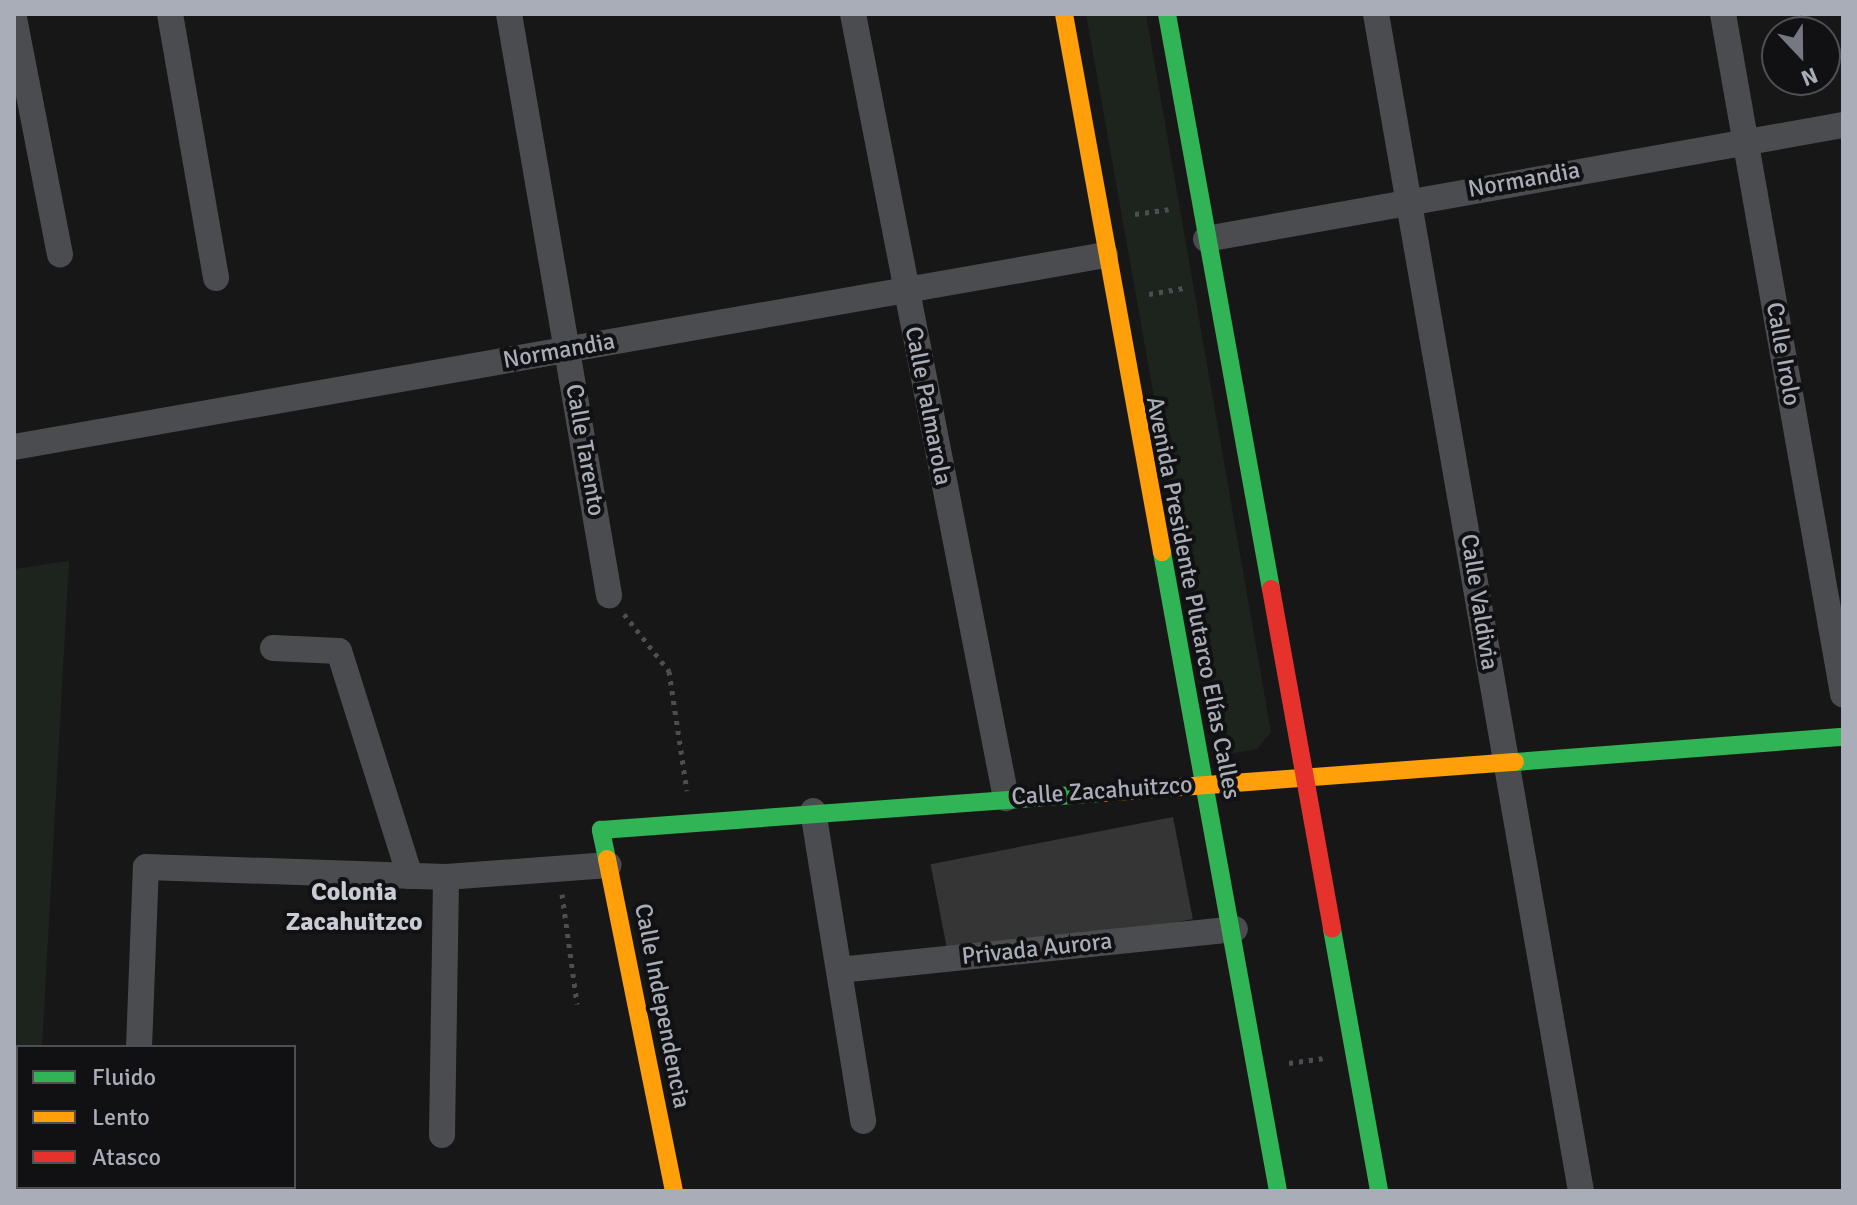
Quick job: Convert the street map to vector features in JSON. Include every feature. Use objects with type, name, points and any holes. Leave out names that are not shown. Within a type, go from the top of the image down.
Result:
[{"type":"main road","name":"Avenida Presidente Plutarco Elías Calles","points":[[1064,14],[1113,300],[1203,783],[1235,929],[1278,1191]]},
{"type":"main road","points":[[1167,14],[1379,1191]]},
{"type":"main road","name":"Calle Zacahuitzco","points":[[601,830],[692,820],[1843,737]]},
{"type":"main road","name":"Calle Independencia","points":[[601,830],[674,1191]]},
{"type":"street","points":[[170,14],[216,278]]},
{"type":"street","name":"Calle Tarento","points":[[509,14],[609,595]]},
{"type":"street","name":"Calle Palmarola","points":[[853,14],[1006,798]]},
{"type":"street","name":"Calle Valdivia","points":[[1376,14],[1412,199],[1505,762],[1581,1191]]},
{"type":"street","name":"Calle Irolo","points":[[1723,14],[1843,694]]},
{"type":"street","points":[[14,18],[60,255]]},
{"type":"street","name":"Normandia","points":[[1206,239],[1412,199],[1843,125]]},
{"type":"street","name":"Normandia","points":[[14,447],[1105,255]]},
{"type":"street","points":[[273,648],[339,651],[410,876]]},
{"type":"street","points":[[813,811],[863,1121]]},
{"type":"street","points":[[139,1045],[146,867],[446,877],[609,865]]},
{"type":"street","points":[[442,1135],[446,877]]},
{"type":"street","name":"Privada Aurora","points":[[839,970],[1235,929]]},
{"type":"path","points":[[1099,220],[1201,203]]},
{"type":"path","points":[[1113,300],[1215,282]]},
{"type":"path","points":[[609,595],[669,671],[692,820]]},
{"type":"path","points":[[559,869],[577,1004]]},
{"type":"path","points":[[1256,1068],[1353,1053]]},
{"type":"shaded area","points":[[1086,14],[1146,14],[1271,732],[1257,749],[1228,754],[1211,718]]},
{"type":"shaded area","points":[[69,561],[42,1045],[16,1045],[16,1189],[34,1191],[14,1191],[14,569]]},
{"type":"building","points":[[1173,817],[1193,919],[950,966],[931,864]]},
{"type":"traffic: fast","points":[[1167,14],[1271,589]]},
{"type":"traffic: fast","points":[[1162,552],[1278,1191]]},
{"type":"traffic: fast","points":[[1515,762],[1843,737]]},
{"type":"traffic: fast","points":[[607,859],[601,830],[1101,793]]},
{"type":"traffic: fast","points":[[1332,929],[1379,1191]]},
{"type":"traffic: slow","points":[[1064,14],[1162,552]]},
{"type":"traffic: slow","points":[[1101,793],[1515,762]]},
{"type":"traffic: slow","points":[[607,859],[674,1191]]},
{"type":"traffic: jam","points":[[1271,589],[1332,929]]},
{"type":"district","name":"Colonia Zacahuitzco","points":[[354,908]]}]
